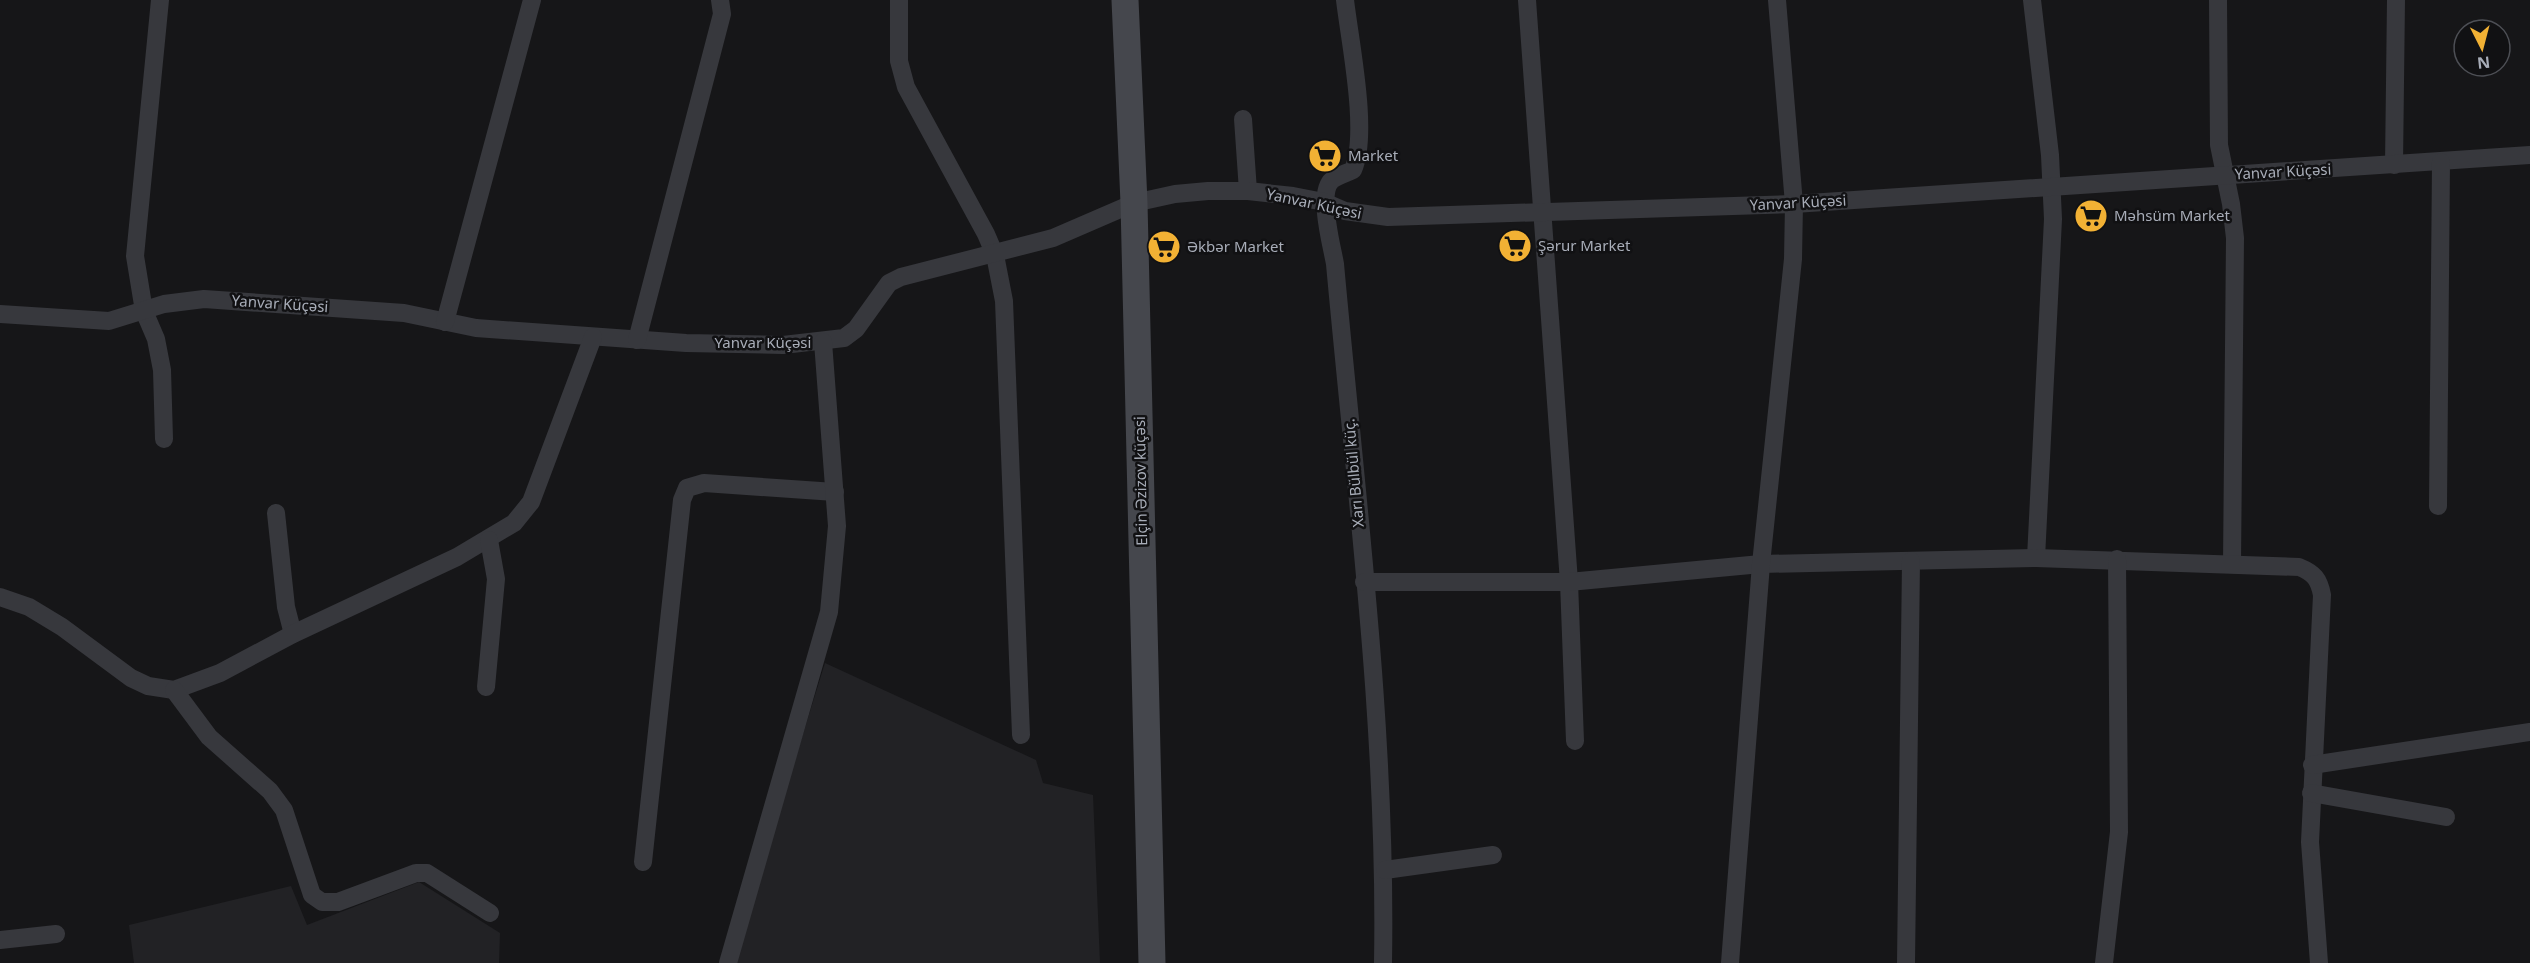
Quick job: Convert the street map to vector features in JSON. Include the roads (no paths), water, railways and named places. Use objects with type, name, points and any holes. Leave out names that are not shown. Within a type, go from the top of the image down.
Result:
[{"type":"street","points":[[160,0],[135,256],[144,311],[156,339],[162,370],[164,439]]},
{"type":"street","points":[[445,322],[532,0]]},
{"type":"street","points":[[637,340],[722,14],[720,0]]},
{"type":"street","points":[[899,0],[899,61],[906,87],[987,234],[995,255],[1004,301],[1021,735]]},
{"type":"street","name":"Elçin Əzizov küçəsi","points":[[1125,0],[1134,203],[1152,963]]},
{"type":"street","points":[[1324,202],[1326,189],[1331,180],[1353,170],[1358,159],[1359,127],[1345,0]]},
{"type":"street","points":[[1527,0],[1569,582],[1575,741]]},
{"type":"street","points":[[1730,963],[1761,564],[1793,259],[1794,204],[1777,0]]},
{"type":"street","points":[[2032,0],[2053,219],[2036,558]]},
{"type":"street","points":[[2218,0],[2217,122],[2235,238],[2232,564]]},
{"type":"street","points":[[2394,165],[2396,0]]},
{"type":"street","points":[[1243,119],[1248,191]]},
{"type":"street","name":"Yanvar Küçəsi","points":[[0,314],[91,322],[119,320],[180,301],[204,299],[404,313],[476,328],[637,340],[783,345],[844,338],[856,329],[889,283],[901,277],[995,255],[1053,238],[1134,203],[1175,194],[1248,191],[1324,202],[1345,211],[1388,217],[1542,213],[1794,204],[2530,155]]},
{"type":"street","points":[[2438,506],[2441,162]]},
{"type":"street","name":"Xarı Bülbül küç.","points":[[1324,202],[1335,264],[1364,582],[1384,870],[1383,963]]},
{"type":"street","points":[[0,597],[29,607],[62,627],[131,678],[148,686],[174,690],[220,673],[293,634],[489,540],[514,523],[531,502],[593,337]]},
{"type":"street","points":[[728,963],[822,641],[836,555],[835,492],[823,342]]},
{"type":"street","points":[[643,862],[682,500],[687,488],[704,483],[835,492]]},
{"type":"street","points":[[276,513],[286,607],[293,634]]},
{"type":"street","points":[[486,687],[496,579],[489,540]]},
{"type":"street","points":[[1364,582],[1569,582],[1761,564],[2036,558],[2299,567],[2312,572],[2319,582],[2322,595],[2310,842],[2319,963]]},
{"type":"street","points":[[2104,963],[2119,832],[2117,559]]},
{"type":"street","points":[[1906,963],[1911,561]]},
{"type":"street","points":[[174,690],[209,737],[270,791],[284,810],[312,895],[322,902],[338,902],[416,873],[427,873],[490,913]]},
{"type":"street","points":[[2312,765],[2530,732]]},
{"type":"street","points":[[2311,793],[2446,817]]},
{"type":"street","points":[[1384,870],[1493,855]]},
{"type":"street","points":[[0,940],[56,934]]},
{"type":"place","name":"Market","points":[[1325,156]]},
{"type":"place","name":"Məhsüm Market","points":[[2091,216]]},
{"type":"place","name":"Şərur Market","points":[[1515,246]]},
{"type":"place","name":"Əkbər Market","points":[[1164,247]]}]
